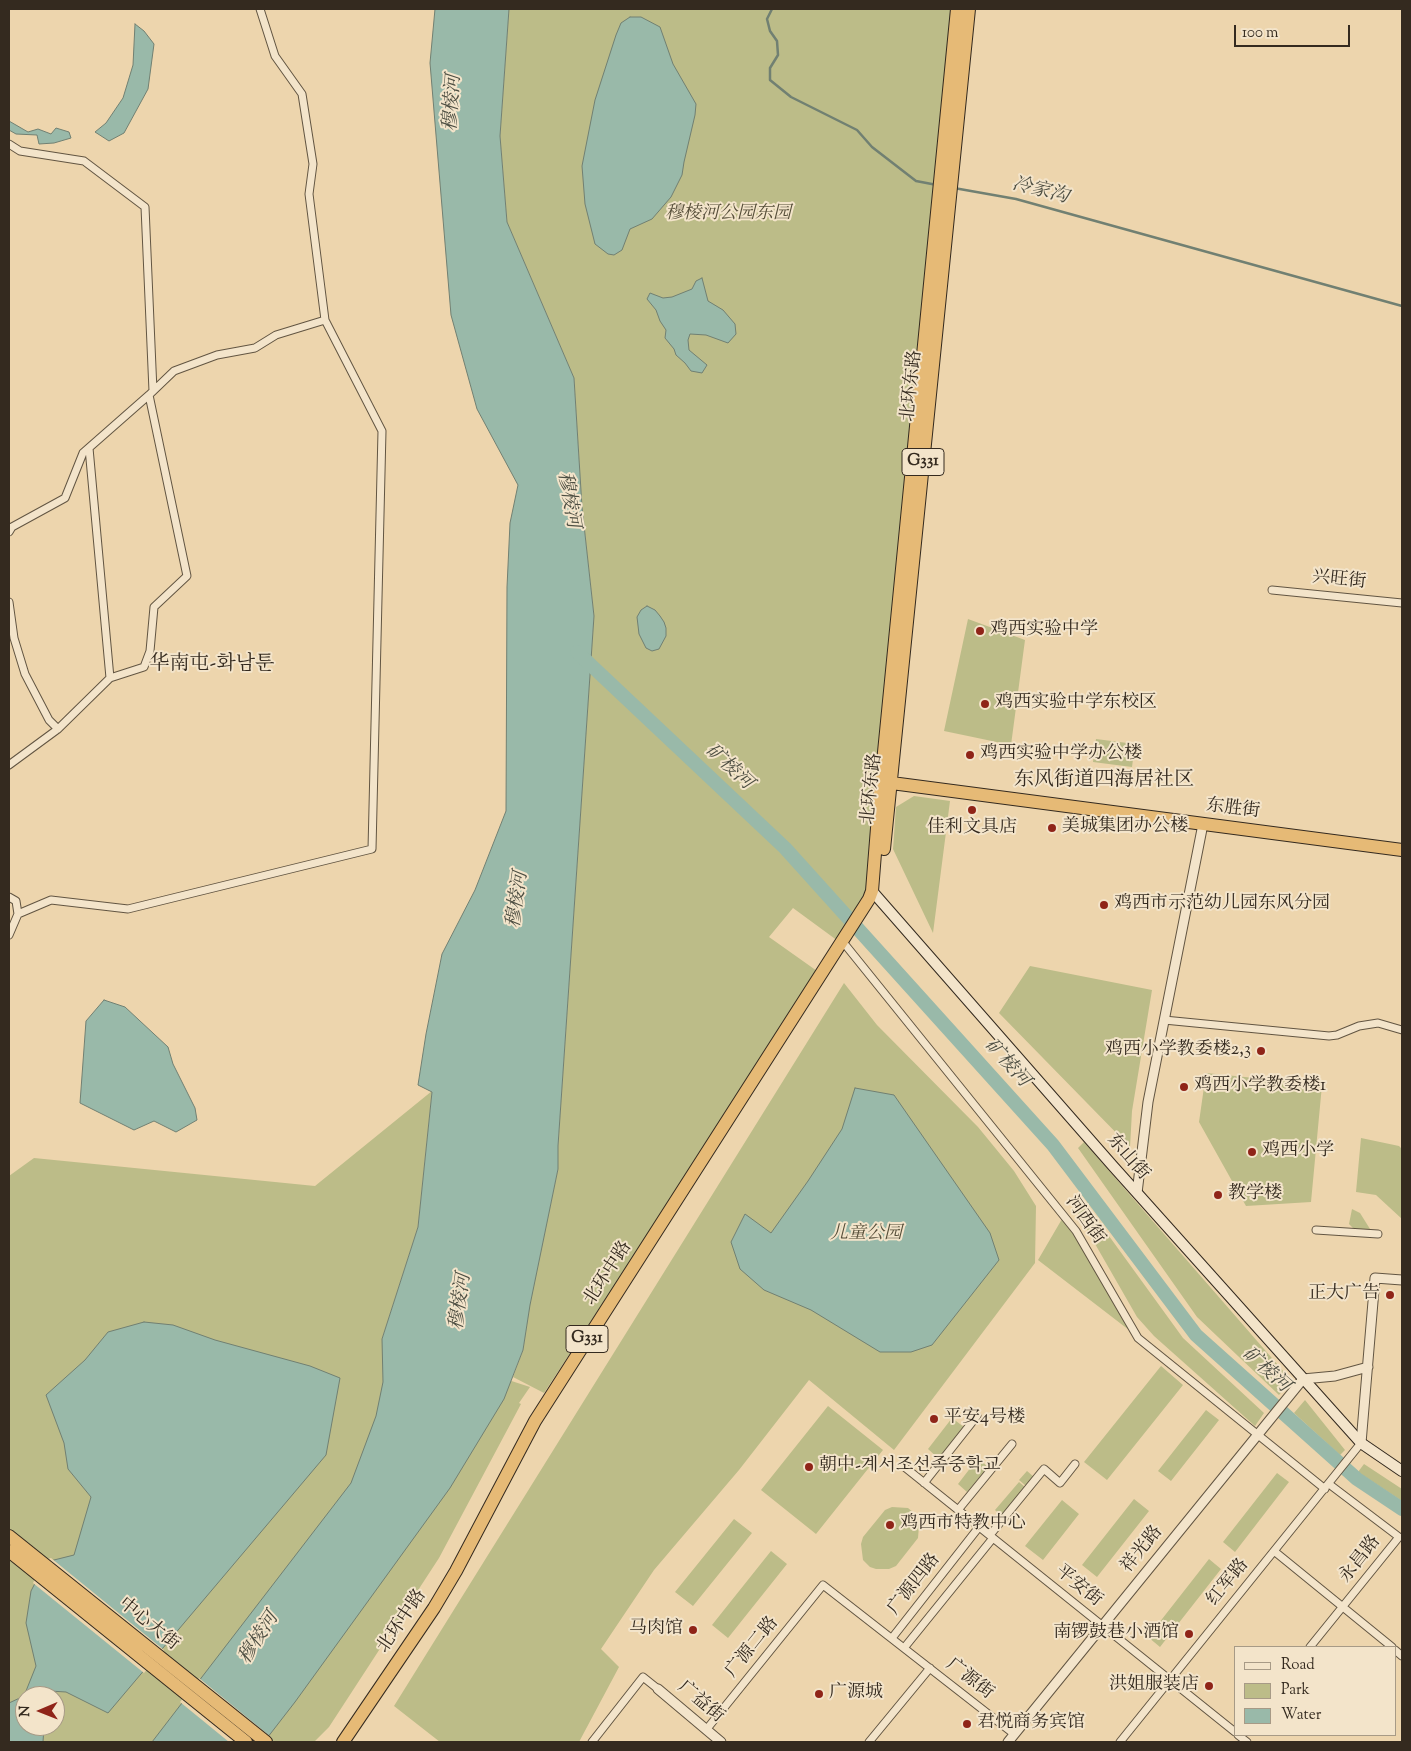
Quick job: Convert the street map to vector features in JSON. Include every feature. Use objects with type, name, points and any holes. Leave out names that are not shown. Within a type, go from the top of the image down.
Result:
[{"type":"highway","name":"北环东路","points":[[868,909],[876,895],[958,9]]},
{"type":"highway","name":"北环东路","points":[[886,782],[969,9]]},
{"type":"highway","name":"东胜街","points":[[886,782],[1402,850]]},
{"type":"highway","name":"北环中路","points":[[353,1742],[443,1607],[466,1569],[520,1463],[563,1390],[868,909]]},
{"type":"highway","name":"北环中路","points":[[343,1742],[434,1608],[456,1571],[535,1421],[846,945]]},
{"type":"highway","name":"中心大街","points":[[9,1536],[266,1742]]},
{"type":"highway","name":"中心大街","points":[[9,1552],[246,1742]]},
{"type":"main road","name":"东山街","points":[[876,895],[1303,1379],[1359,1446],[1402,1471]]},
{"type":"street","points":[[18,914],[51,900],[128,910],[372,849],[382,431],[325,320],[309,194],[313,164],[302,94],[275,56],[260,9]]},
{"type":"street","points":[[9,144],[20,151],[84,162],[145,206],[151,393],[187,576],[154,607],[150,651],[144,667],[110,678],[58,730],[9,765]]},
{"type":"street","points":[[9,532],[12,527],[65,498],[83,453],[174,371],[217,355],[255,348],[276,335],[325,320]]},
{"type":"street","points":[[89,448],[110,678]]},
{"type":"street","name":"兴旺街","points":[[1272,590],[1402,603]]},
{"type":"street","points":[[9,602],[14,638],[25,674],[49,720],[58,730]]},
{"type":"street","points":[[1137,1193],[1148,1102],[1203,824]]},
{"type":"street","points":[[9,897],[16,901],[18,914],[9,935]]},
{"type":"street","name":"河西街","points":[[846,945],[1076,1231],[1138,1338],[1257,1435],[1326,1487]]},
{"type":"street","points":[[1164,1020],[1329,1036],[1337,1035],[1359,1026],[1378,1023],[1402,1030]]},
{"type":"street","points":[[1316,1230],[1378,1234]]},
{"type":"street","points":[[1359,1446],[1375,1278],[1402,1280]]},
{"type":"street","points":[[1303,1379],[1335,1376],[1368,1367]]},
{"type":"street","name":"祥光路","points":[[1008,1742],[1303,1379]]},
{"type":"street","points":[[924,1483],[977,1416]]},
{"type":"street","points":[[958,1510],[1012,1444]]},
{"type":"street","name":"红军路","points":[[1120,1742],[1359,1446]]},
{"type":"street","name":"广源四路","points":[[904,1648],[1044,1469],[1060,1482],[1075,1464]]},
{"type":"street","name":"平安街","points":[[902,1465],[1234,1731]]},
{"type":"street","name":"永昌路","points":[[1311,1646],[1398,1537],[1326,1487]]},
{"type":"street","name":"广源四路","points":[[892,1638],[979,1527]]},
{"type":"street","points":[[1274,1551],[1391,1646]]},
{"type":"street","name":"广源街","points":[[824,1585],[1014,1734]]},
{"type":"street","name":"广源二路","points":[[706,1730],[824,1585]]},
{"type":"street","points":[[869,1742],[930,1668]]},
{"type":"street","points":[[592,1742],[643,1677],[658,1689]]},
{"type":"street","name":"广益街","points":[[658,1689],[721,1742]]},
{"type":"green space","name":"穆棱河公园东园","points":[[509,9],[955,9],[869,891],[838,941],[793,908],[769,937],[817,971],[817,976],[544,1393],[513,1377],[523,1350],[530,1302],[558,1169],[594,616],[582,507],[574,378],[507,222],[500,136]]},
{"type":"green space","points":[[968,619],[1025,640],[1011,745],[944,731]]},
{"type":"green space","points":[[1096,739],[1135,744],[1132,767],[1093,762]]},
{"type":"green space","points":[[914,796],[950,801],[933,933],[893,849],[896,807]]},
{"type":"green space","points":[[1030,966],[1152,990],[1132,1111],[1130,1147],[999,1013]]},
{"type":"green space","name":"儿童公园","points":[[844,983],[877,1025],[978,1127],[1014,1171],[1036,1206],[1035,1263],[894,1450],[809,1380],[739,1470],[654,1570],[601,1649],[619,1667],[579,1742],[440,1742],[394,1706]]},
{"type":"green space","name":"鸡西小学","points":[[1206,1073],[1322,1085],[1311,1202],[1246,1206],[1199,1122]]},
{"type":"green space","points":[[432,1091],[418,1227],[382,1339],[530,1387],[519,1403],[521,1404],[439,1558],[329,1727],[314,1742],[9,1742],[9,1176],[34,1158],[315,1186]]},
{"type":"green space","points":[[1361,1138],[1399,1146],[1402,1149],[1402,1219],[1376,1195],[1356,1192]]},
{"type":"green space","points":[[1084,1142],[1291,1380],[1279,1395],[1197,1317],[1078,1148]]},
{"type":"green space","points":[[1080,1196],[1183,1338],[1264,1413],[1255,1426],[1154,1336],[1137,1317],[1071,1202]]},
{"type":"green space","points":[[1352,1209],[1360,1213],[1370,1229],[1355,1230],[1349,1224]]},
{"type":"green space","points":[[1062,1219],[1075,1234],[1129,1330],[1038,1260]]},
{"type":"green space","points":[[1161,1366],[1183,1385],[1107,1480],[1084,1462]]},
{"type":"green space","points":[[1305,1400],[1345,1450],[1340,1455],[1294,1413]]},
{"type":"green space","points":[[828,1406],[883,1450],[816,1534],[761,1490]]},
{"type":"green space","points":[[1206,1410],[1219,1420],[1171,1481],[1158,1471]]},
{"type":"green space","points":[[952,1418],[964,1427],[939,1459],[928,1449]]},
{"type":"green space","points":[[978,1458],[988,1467],[967,1492],[958,1484]]},
{"type":"green space","points":[[1364,1464],[1402,1489],[1402,1501],[1358,1472]]},
{"type":"green space","points":[[1027,1471],[1034,1477],[1026,1486],[1019,1480]]},
{"type":"green space","points":[[1277,1473],[1289,1482],[1235,1552],[1223,1542]]},
{"type":"green space","points":[[1019,1482],[1025,1487],[1001,1516],[995,1510]]},
{"type":"green space","points":[[1134,1499],[1149,1511],[1097,1577],[1082,1565]]},
{"type":"green space","points":[[1062,1500],[1079,1514],[1043,1560],[1025,1546]]},
{"type":"green space","points":[[892,1507],[908,1508],[914,1513],[919,1526],[918,1538],[896,1566],[889,1569],[876,1569],[870,1567],[863,1560],[861,1544],[863,1537],[885,1510]]},
{"type":"green space","points":[[734,1519],[752,1533],[693,1606],[675,1592]]},
{"type":"green space","points":[[771,1551],[787,1564],[728,1638],[712,1625]]},
{"type":"green space","points":[[1209,1559],[1221,1569],[1160,1647],[1148,1637]]},
{"type":"water","name":"穆棱河","points":[[435,9],[509,9],[500,136],[507,222],[574,378],[582,507],[594,616],[558,1169],[530,1305],[523,1350],[504,1399],[450,1488],[264,1742],[152,1742],[351,1483],[376,1416],[383,1382],[382,1339],[418,1227],[432,1092],[418,1085],[442,954],[475,890],[506,811],[507,587],[510,523],[518,485],[477,409],[451,315],[430,63]]},
{"type":"water","points":[[630,17],[641,17],[660,27],[673,64],[696,104],[682,175],[671,197],[652,219],[630,229],[622,250],[614,255],[608,254],[595,244],[585,204],[582,166],[595,100],[621,23]]},
{"type":"water","points":[[135,24],[144,31],[154,44],[148,89],[124,133],[109,141],[95,132],[106,123],[123,98],[133,65]]},
{"type":"water","points":[[9,121],[28,132],[38,129],[51,134],[56,128],[69,132],[71,138],[54,143],[39,144],[37,135],[16,134],[9,130]]},
{"type":"water","points":[[702,278],[708,301],[723,310],[735,324],[736,334],[728,343],[706,335],[690,334],[688,340],[689,350],[707,365],[702,373],[691,371],[676,355],[674,349],[665,338],[666,330],[656,310],[647,299],[650,293],[663,298],[672,297],[692,289],[696,281]]},
{"type":"water","points":[[647,606],[655,610],[666,628],[666,636],[659,649],[652,651],[646,648],[639,634],[637,617],[641,610]]},
{"type":"water","points":[[104,1000],[125,1007],[168,1047],[173,1064],[195,1108],[197,1120],[176,1132],[154,1121],[134,1130],[80,1103],[86,1021]]},
{"type":"water","points":[[855,1088],[894,1095],[990,1233],[999,1260],[932,1345],[911,1352],[880,1352],[811,1310],[764,1290],[740,1269],[731,1242],[745,1214],[771,1233],[842,1129]]},
{"type":"water","points":[[144,1322],[173,1325],[215,1340],[310,1366],[340,1378],[326,1455],[108,1713],[65,1692],[65,1686],[28,1686],[36,1666],[26,1623],[31,1591],[46,1562],[74,1555],[91,1497],[68,1469],[64,1443],[46,1395],[85,1360],[108,1332]]},
{"type":"water","points":[[15,1700],[15,1736],[43,1736],[43,1742],[9,1742],[9,1703]]},
{"type":"pier","points":[[51,1558],[164,1650],[144,1673],[33,1583],[44,1560]]},
{"type":"pier","points":[[199,1678],[271,1737],[267,1742],[229,1742],[180,1702]]},
{"type":"waterway","name":"冷家沟","points":[[772,9],[767,19],[770,31],[777,41],[778,55],[770,68],[770,80],[791,97],[857,130],[872,147],[916,181],[937,185]]},
{"type":"waterway","name":"冷家沟","points":[[954,188],[1016,199],[1402,306]]},
{"type":"waterway","name":"矿棱河","points":[[577,652],[785,848],[1053,1145],[1196,1335],[1357,1479],[1402,1509]]},
{"type":"place","name":"鸡西实验中学","points":[[980,631]]},
{"type":"place","name":"鸡西实验中学东校区","points":[[985,704]]},
{"type":"place","name":"鸡西实验中学办公楼","points":[[970,755]]},
{"type":"place","name":"佳利文具店","points":[[972,810]]},
{"type":"place","name":"美城集团办公楼","points":[[1052,828]]},
{"type":"place","name":"鸡西市示范幼儿园东风分园","points":[[1104,905]]},
{"type":"place","name":"鸡西小学教委楼2,3","points":[[1261,1051]]},
{"type":"place","name":"鸡西小学教委楼1","points":[[1184,1087]]},
{"type":"place","name":"鸡西小学","points":[[1252,1152]]},
{"type":"place","name":"教学楼","points":[[1218,1195]]},
{"type":"place","name":"正大广告","points":[[1390,1295]]},
{"type":"place","name":"平安4号楼","points":[[934,1419]]},
{"type":"place","name":"朝中-계서조선족중학교","points":[[809,1467]]},
{"type":"place","name":"鸡西市特教中心","points":[[890,1525]]},
{"type":"place","name":"马肉馆","points":[[693,1630]]},
{"type":"place","name":"南锣鼓巷小酒馆","points":[[1189,1634]]},
{"type":"place","name":"洪姐服装店","points":[[1209,1686]]},
{"type":"place","name":"广源城","points":[[819,1694]]},
{"type":"place","name":"君悦商务宾馆","points":[[967,1724]]},
{"type":"district","name":"华南屯-화남툰","points":[[212,666]]},
{"type":"district","name":"东风街道四海居社区","points":[[1104,782]]}]
